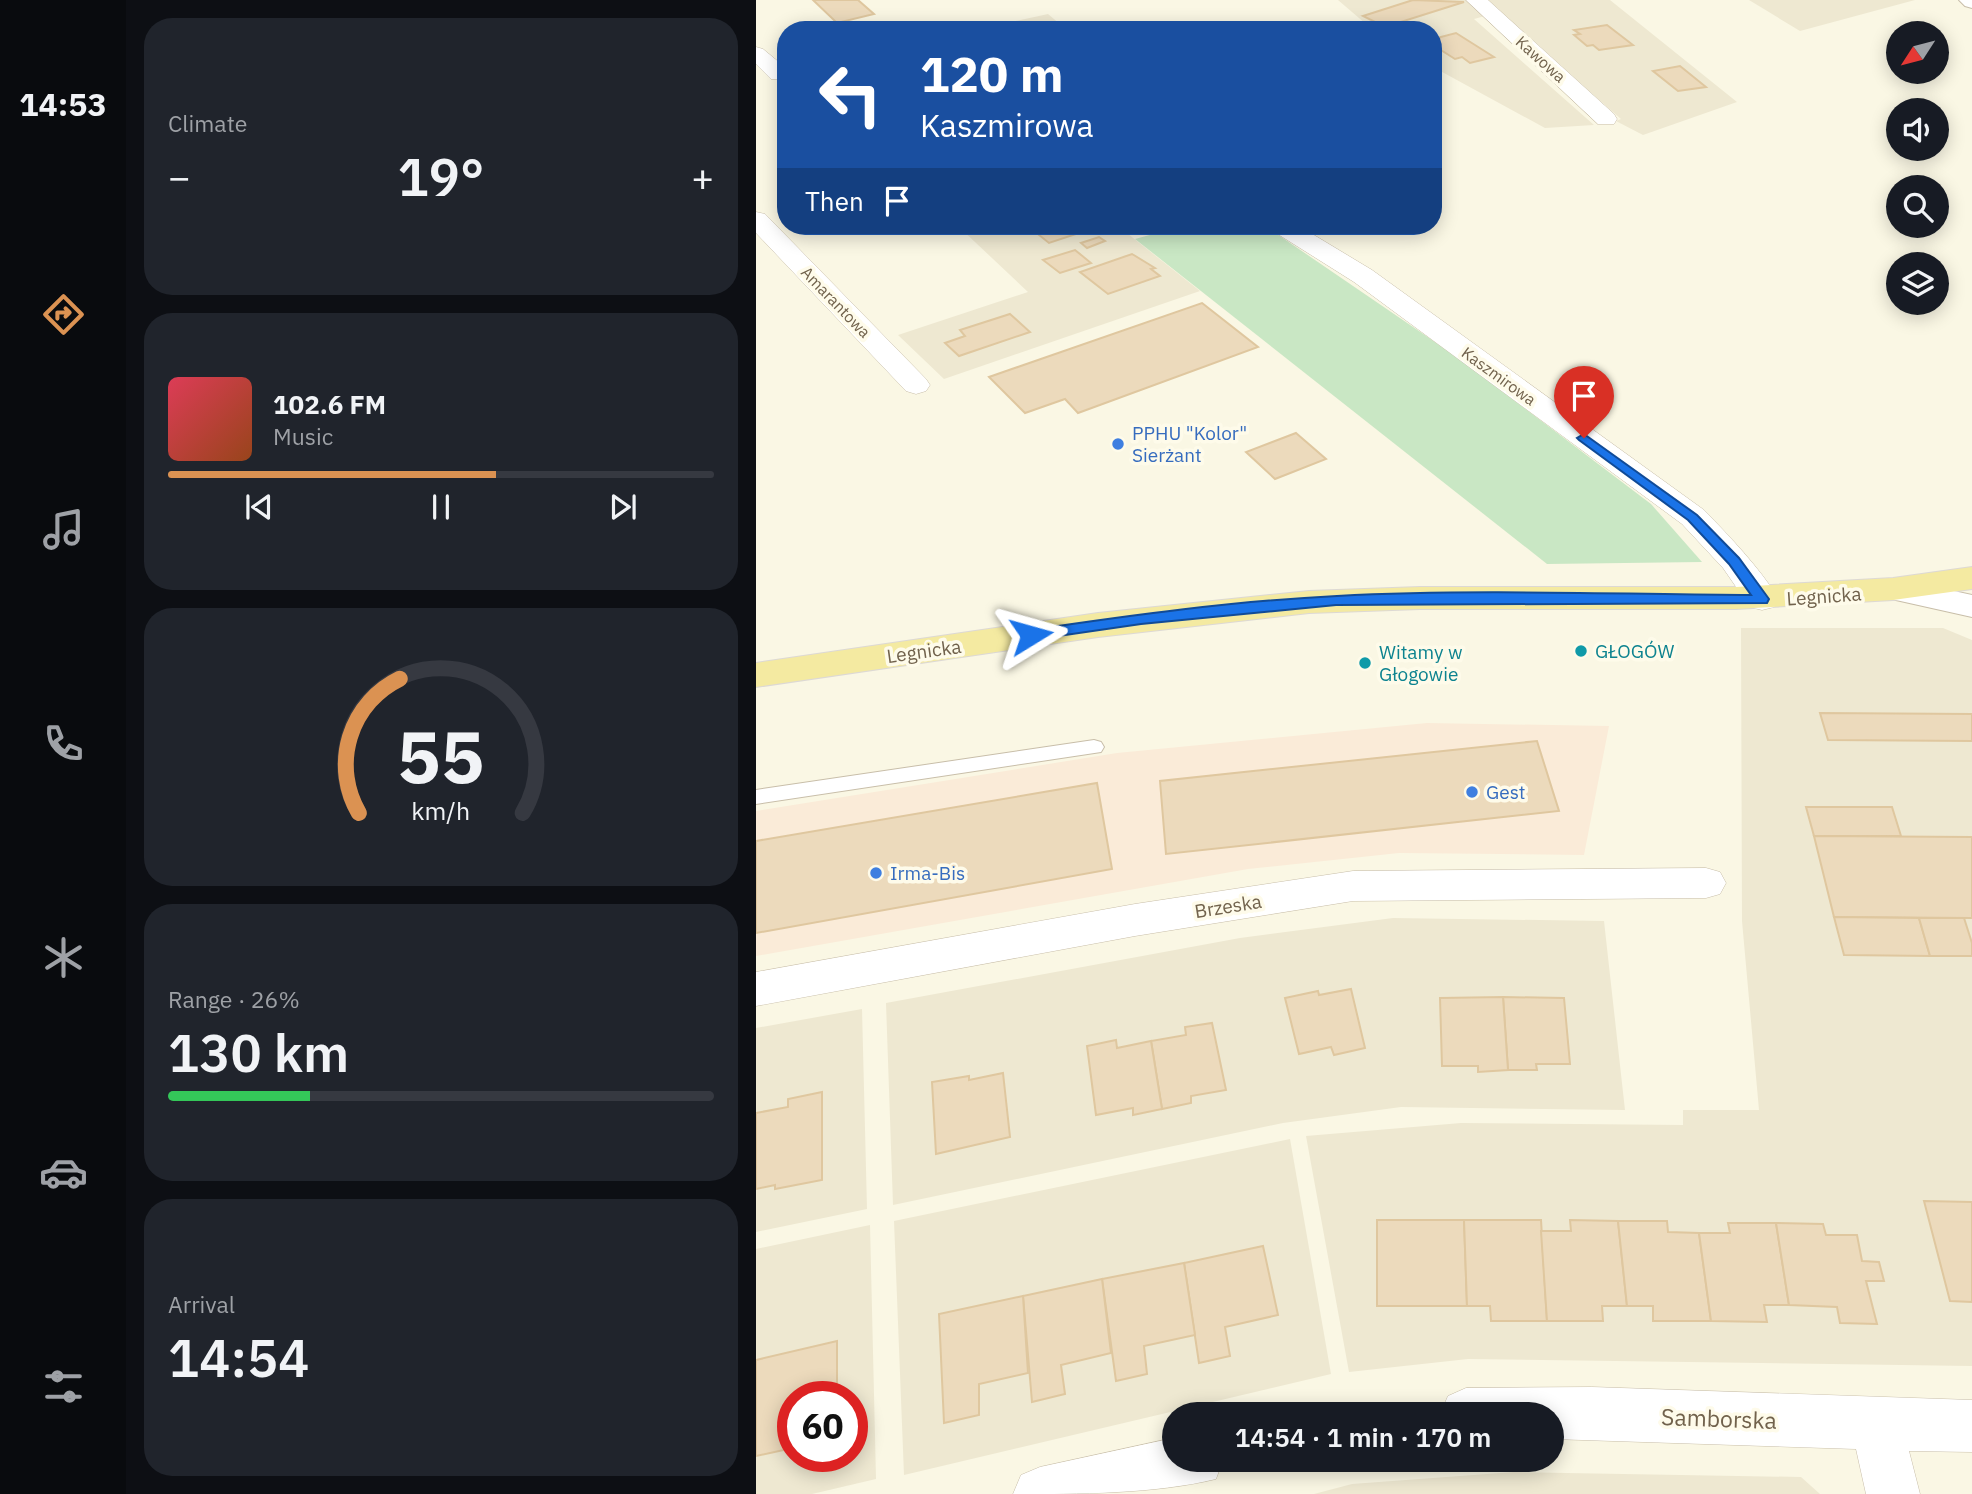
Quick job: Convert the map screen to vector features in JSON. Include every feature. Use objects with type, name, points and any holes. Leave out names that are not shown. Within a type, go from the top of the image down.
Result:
[{"type":"main road","name":"Legnicka","points":[[756,675],[1141,619],[1336,600],[1829,597],[1899,590],[1972,578]]},
{"type":"street","name":"Kawowa","points":[[1476,0],[1606,119]]},
{"type":"street","points":[[756,53],[777,70]]},
{"type":"street","points":[[756,80],[777,75]]},
{"type":"street","name":"Amarantowa","points":[[756,219],[916,385]]},
{"type":"street","name":"Kaszmirowa","points":[[1297,235],[1363,276],[1693,517],[1734,561],[1762,599]]},
{"type":"street","points":[[1899,590],[1972,606]]},
{"type":"street","name":"Brzeska","points":[[756,989],[1135,920],[1353,886],[1706,883]]},
{"type":"street","name":"Samborska","points":[[1564,1413],[1972,1426]]},
{"type":"street","points":[[1877,1424],[1894,1494]]},
{"type":"street","points":[[1040,1494],[1162,1468]]},
{"type":"lane","points":[[756,797],[1094,747]]},
{"type":"shaded area","points":[[1338,0],[1468,0],[1485,16],[1474,19],[1594,125],[1545,128],[1442,72],[1442,21],[1362,21]]},
{"type":"shaded area","points":[[1485,0],[1610,0],[1737,102],[1643,135],[1616,121],[1621,119]]},
{"type":"shaded area","points":[[1749,0],[1915,0],[1800,31]]},
{"type":"shaded area","points":[[1048,14],[1056,21],[1016,21]]},
{"type":"shaded area","points":[[968,235],[1129,235],[1200,291],[944,379],[898,335],[1028,292]]},
{"type":"shaded area","points":[[1741,628],[1943,628],[1972,640],[1972,1366],[1468,1359],[1349,1372],[1306,1136],[1461,1123],[1683,1125],[1683,1110],[1759,1110],[1742,921]]},
{"type":"shaded area","points":[[1427,723],[1609,726],[1584,855],[1399,853],[1248,869],[756,956],[756,811],[1117,753]]},
{"type":"shaded area","points":[[1393,918],[1604,921],[1625,1110],[1401,1107],[1283,1123],[893,1205],[886,1003],[1240,938]]},
{"type":"shaded area","points":[[862,1009],[867,1209],[756,1232],[756,1028]]},
{"type":"shaded area","points":[[1290,1139],[1331,1374],[1213,1402],[1162,1402],[1162,1414],[904,1475],[894,1221]]},
{"type":"shaded area","points":[[870,1225],[876,1479],[812,1494],[756,1494],[756,1249]]},
{"type":"shaded area","points":[[1514,1472],[1801,1477],[1820,1494],[1314,1494],[1352,1484]]},
{"type":"green space","points":[[1150,235],[1278,235],[1457,357],[1651,504],[1702,562],[1547,564],[1135,239]]},
{"type":"building","points":[[813,0],[858,0],[874,14],[845,21],[835,21]]},
{"type":"building","points":[[1413,0],[1464,2],[1404,21],[1373,21],[1363,16]]},
{"type":"building","points":[[1607,25],[1633,45],[1599,50],[1593,45],[1587,46],[1574,35],[1580,34],[1574,30]]},
{"type":"building","points":[[1456,33],[1494,57],[1470,63],[1462,57],[1455,59],[1442,51],[1442,37]]},
{"type":"building","points":[[1680,66],[1706,87],[1678,91],[1653,71]]},
{"type":"building","points":[[1039,235],[1073,235],[1049,243]]},
{"type":"building","points":[[1099,237],[1105,241],[1087,248],[1081,243]]},
{"type":"building","points":[[1075,250],[1091,263],[1060,273],[1043,260]]},
{"type":"building","points":[[1132,254],[1155,268],[1151,269],[1160,276],[1108,294],[1080,272]]},
{"type":"building","points":[[1202,303],[1258,347],[1078,413],[1065,399],[1025,413],[989,377]]},
{"type":"building","points":[[1010,314],[1030,332],[959,356],[945,343],[965,336],[960,330]]},
{"type":"building","points":[[1296,433],[1326,459],[1275,479],[1246,452]]},
{"type":"building","points":[[1820,713],[1972,714],[1972,741],[1828,740]]},
{"type":"building","points":[[1537,741],[1559,811],[1166,854],[1160,781]]},
{"type":"building","points":[[1097,783],[1112,869],[756,933],[756,841]]},
{"type":"building","points":[[1806,807],[1892,807],[1901,836],[1814,836]]},
{"type":"building","points":[[1814,836],[1972,837],[1972,918],[1834,917]]},
{"type":"building","points":[[1834,917],[1919,918],[1930,956],[1844,955]]},
{"type":"building","points":[[1919,918],[1964,918],[1972,943],[1972,956],[1930,956]]},
{"type":"building","points":[[1351,989],[1365,1048],[1334,1055],[1331,1047],[1299,1054],[1285,998],[1318,991],[1319,995]]},
{"type":"building","points":[[1503,997],[1564,998],[1570,1064],[1536,1064],[1537,1070],[1508,1070]]},
{"type":"building","points":[[1503,997],[1508,1070],[1478,1072],[1478,1066],[1442,1066],[1440,998]]},
{"type":"building","points":[[1212,1023],[1226,1090],[1191,1096],[1191,1103],[1162,1109],[1151,1041],[1186,1035],[1185,1027]]},
{"type":"building","points":[[1116,1040],[1117,1048],[1151,1041],[1162,1109],[1133,1115],[1133,1108],[1096,1115],[1087,1046]]},
{"type":"building","points":[[1003,1073],[1010,1137],[936,1154],[932,1082],[969,1076],[969,1080]]},
{"type":"building","points":[[822,1092],[822,1180],[775,1189],[775,1185],[756,1189],[756,1113],[788,1107],[788,1099]]},
{"type":"building","points":[[1924,1201],[1972,1202],[1972,1302],[1950,1301]]},
{"type":"building","points":[[1377,1220],[1464,1220],[1467,1306],[1377,1306]]},
{"type":"building","points":[[1464,1220],[1541,1220],[1547,1321],[1491,1321],[1490,1306],[1467,1306]]},
{"type":"building","points":[[1570,1220],[1618,1221],[1627,1306],[1602,1306],[1603,1321],[1547,1321],[1541,1231],[1571,1231]]},
{"type":"building","points":[[1618,1221],[1667,1221],[1668,1232],[1699,1233],[1711,1321],[1653,1321],[1653,1306],[1627,1306]]},
{"type":"building","points":[[1728,1223],[1776,1223],[1789,1305],[1764,1305],[1767,1322],[1711,1321],[1699,1233],[1730,1233]]},
{"type":"building","points":[[1776,1223],[1823,1224],[1826,1235],[1857,1235],[1862,1261],[1879,1262],[1884,1281],[1866,1281],[1877,1324],[1840,1323],[1837,1307],[1789,1305]]},
{"type":"building","points":[[1263,1246],[1278,1315],[1225,1327],[1230,1356],[1199,1363],[1184,1263]]},
{"type":"building","points":[[1184,1263],[1195,1335],[1144,1346],[1147,1374],[1116,1381],[1102,1279]]},
{"type":"building","points":[[1102,1279],[1111,1353],[1061,1365],[1065,1394],[1032,1402],[1023,1296]]},
{"type":"building","points":[[1023,1296],[1028,1373],[979,1384],[979,1415],[944,1423],[939,1314]]},
{"type":"building","points":[[837,1341],[837,1381],[777,1381],[777,1451],[756,1456],[756,1360]]},
{"type":"place","name":"PPHU \"Kolor\" Sierżant","points":[[1118,444]]},
{"type":"place","name":"GŁOGÓW","points":[[1581,651]]},
{"type":"place","name":"Witamy w Głogowie","points":[[1365,663]]},
{"type":"place","name":"Gest","points":[[1472,792]]},
{"type":"place","name":"Irma-Bis","points":[[876,873]]},
{"type":"route","points":[[1031,635],[1141,619],[1336,600],[1762,599],[1734,561],[1693,517],[1584,438]]}]
